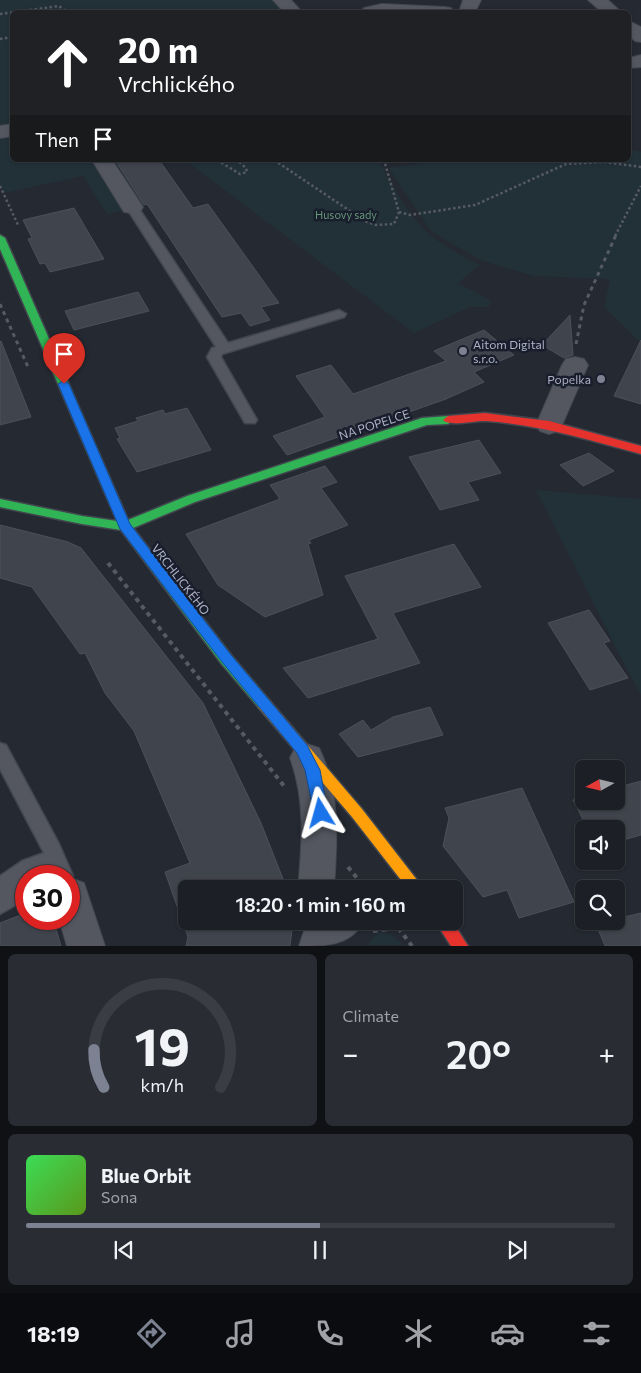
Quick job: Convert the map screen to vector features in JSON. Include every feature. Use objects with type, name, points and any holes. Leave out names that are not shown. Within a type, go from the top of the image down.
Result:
[{"type":"main road","name":"VRCHLICKÉHO","points":[[0,238],[125,526],[226,658],[410,880]]},
{"type":"main road","name":"NA POPELCE","points":[[125,526],[191,499],[426,421],[485,417],[549,425],[641,450]]},
{"type":"main road","points":[[0,503],[82,520],[125,526]]},
{"type":"street","points":[[282,0],[291,10]]},
{"type":"street","points":[[597,0],[610,10]]},
{"type":"street","points":[[376,7],[417,10]]},
{"type":"street","points":[[631,28],[641,38]]},
{"type":"street","points":[[103,162],[132,207]]},
{"type":"street","points":[[549,425],[575,365]]},
{"type":"street","points":[[302,749],[312,770],[319,794],[320,832],[317,880]]},
{"type":"street","points":[[80,928],[86,946]]},
{"type":"street","points":[[316,937],[345,930]]},
{"type":"lane","points":[[132,207],[224,348]]},
{"type":"lane","points":[[250,420],[214,357],[217,351],[339,314]]},
{"type":"lane","points":[[0,750],[57,865]]},
{"type":"lane","points":[[36,865],[44,862],[47,865]]},
{"type":"lane","points":[[0,887],[15,878]]},
{"type":"lane","points":[[0,905],[15,895]]},
{"type":"path","points":[[30,10],[59,6],[64,10]]},
{"type":"path","points":[[220,162],[240,174],[247,172],[246,168],[239,162]]},
{"type":"path","points":[[277,162],[365,221],[376,225],[394,224],[399,212],[385,162]]},
{"type":"path","points":[[399,212],[410,215],[475,205],[566,164],[604,162],[641,167]]},
{"type":"path","points":[[575,365],[577,331],[587,299],[599,268],[641,186]]},
{"type":"path","points":[[108,563],[289,794]]},
{"type":"path","points":[[320,832],[359,880]]},
{"type":"path","points":[[368,930],[404,930]]},
{"type":"path","points":[[412,946],[434,930]]},
{"type":"green space","points":[[0,0],[273,0],[283,10],[10,10],[10,162],[116,162],[144,205],[107,214],[83,176],[4,193],[0,184]]},
{"type":"green space","points":[[631,150],[641,152],[641,343],[604,307],[610,279],[534,276],[480,260],[431,231],[389,168],[435,162],[631,162]]},
{"type":"green space","name":"Husovy sady","points":[[188,162],[379,162],[399,197],[418,223],[443,244],[480,265],[458,283],[490,300],[489,307],[470,307],[414,333]]},
{"type":"green space","points":[[536,490],[641,499],[641,695],[630,675]]},
{"type":"green space","points":[[378,932],[390,934],[404,945],[367,945]]},
{"type":"building","points":[[116,162],[160,162],[193,208],[208,204],[279,303],[261,307],[270,320],[250,326],[241,313],[222,317],[147,204],[144,205]]},
{"type":"building","points":[[74,208],[104,259],[50,272],[45,263],[40,264],[28,239],[32,238],[23,220]]},
{"type":"building","points":[[138,292],[149,311],[74,330],[65,311]]},
{"type":"building","points":[[570,315],[573,355],[564,358],[542,345]]},
{"type":"building","points":[[484,330],[514,355],[474,372],[484,382],[446,399],[287,455],[273,436],[325,417],[296,376],[331,365],[353,394],[446,361],[434,351]]},
{"type":"building","points":[[641,340],[641,404],[614,396]]},
{"type":"building","points":[[0,342],[31,417],[0,425]]},
{"type":"building","points":[[187,408],[211,450],[137,472],[117,439],[120,438],[115,428],[138,421],[136,418],[163,410],[165,414]]},
{"type":"building","points":[[479,440],[501,473],[468,482],[479,500],[440,510],[409,457]]},
{"type":"building","points":[[589,453],[614,471],[583,486],[560,465]]},
{"type":"building","points":[[325,466],[337,482],[321,488],[348,525],[309,540],[311,543],[308,544],[323,595],[265,617],[218,585],[186,534],[280,499],[270,485]]},
{"type":"building","points":[[0,525],[68,542],[81,548],[203,703],[261,823],[283,880],[178,880],[178,909],[165,872],[190,863],[134,731],[105,693],[85,653],[80,654],[32,587],[0,578]]},
{"type":"building","points":[[454,544],[481,587],[393,613],[420,663],[308,698],[283,668],[378,639],[345,576]]},
{"type":"building","points":[[589,610],[610,641],[604,643],[628,678],[590,690],[548,623]]},
{"type":"building","points":[[430,707],[443,735],[358,757],[339,734],[363,720],[371,730],[393,717]]},
{"type":"building","points":[[641,781],[641,835],[625,839],[625,820],[583,820],[578,810],[625,810],[625,785]]},
{"type":"building","points":[[522,788],[574,902],[519,918],[507,890],[483,897],[443,846],[449,818],[445,808]]},
{"type":"building","points":[[641,913],[641,946],[605,946],[598,930],[625,930],[625,917]]},
{"type":"building","points":[[15,917],[15,930],[56,930],[61,946],[0,946],[0,923]]},
{"type":"building","points":[[186,930],[292,930],[290,946],[186,946],[188,937]]},
{"type":"traffic: fast","points":[[0,238],[125,526],[226,659],[264,704]]},
{"type":"traffic: fast","points":[[0,503],[82,520],[125,526],[191,499],[426,421],[448,420]]},
{"type":"traffic: slow","points":[[264,704],[357,813],[410,880]]},
{"type":"traffic: jam","points":[[448,420],[485,417],[549,425],[641,450]]},
{"type":"traffic: jam","points":[[449,930],[460,946]]},
{"type":"place","name":"Aitom Digital s.r.o.","points":[[463,351]]},
{"type":"place","name":"Popelka","points":[[601,379]]},
{"type":"route","points":[[64,384],[125,526],[141,550],[226,658],[302,749],[312,770],[319,794],[321,813]]}]
